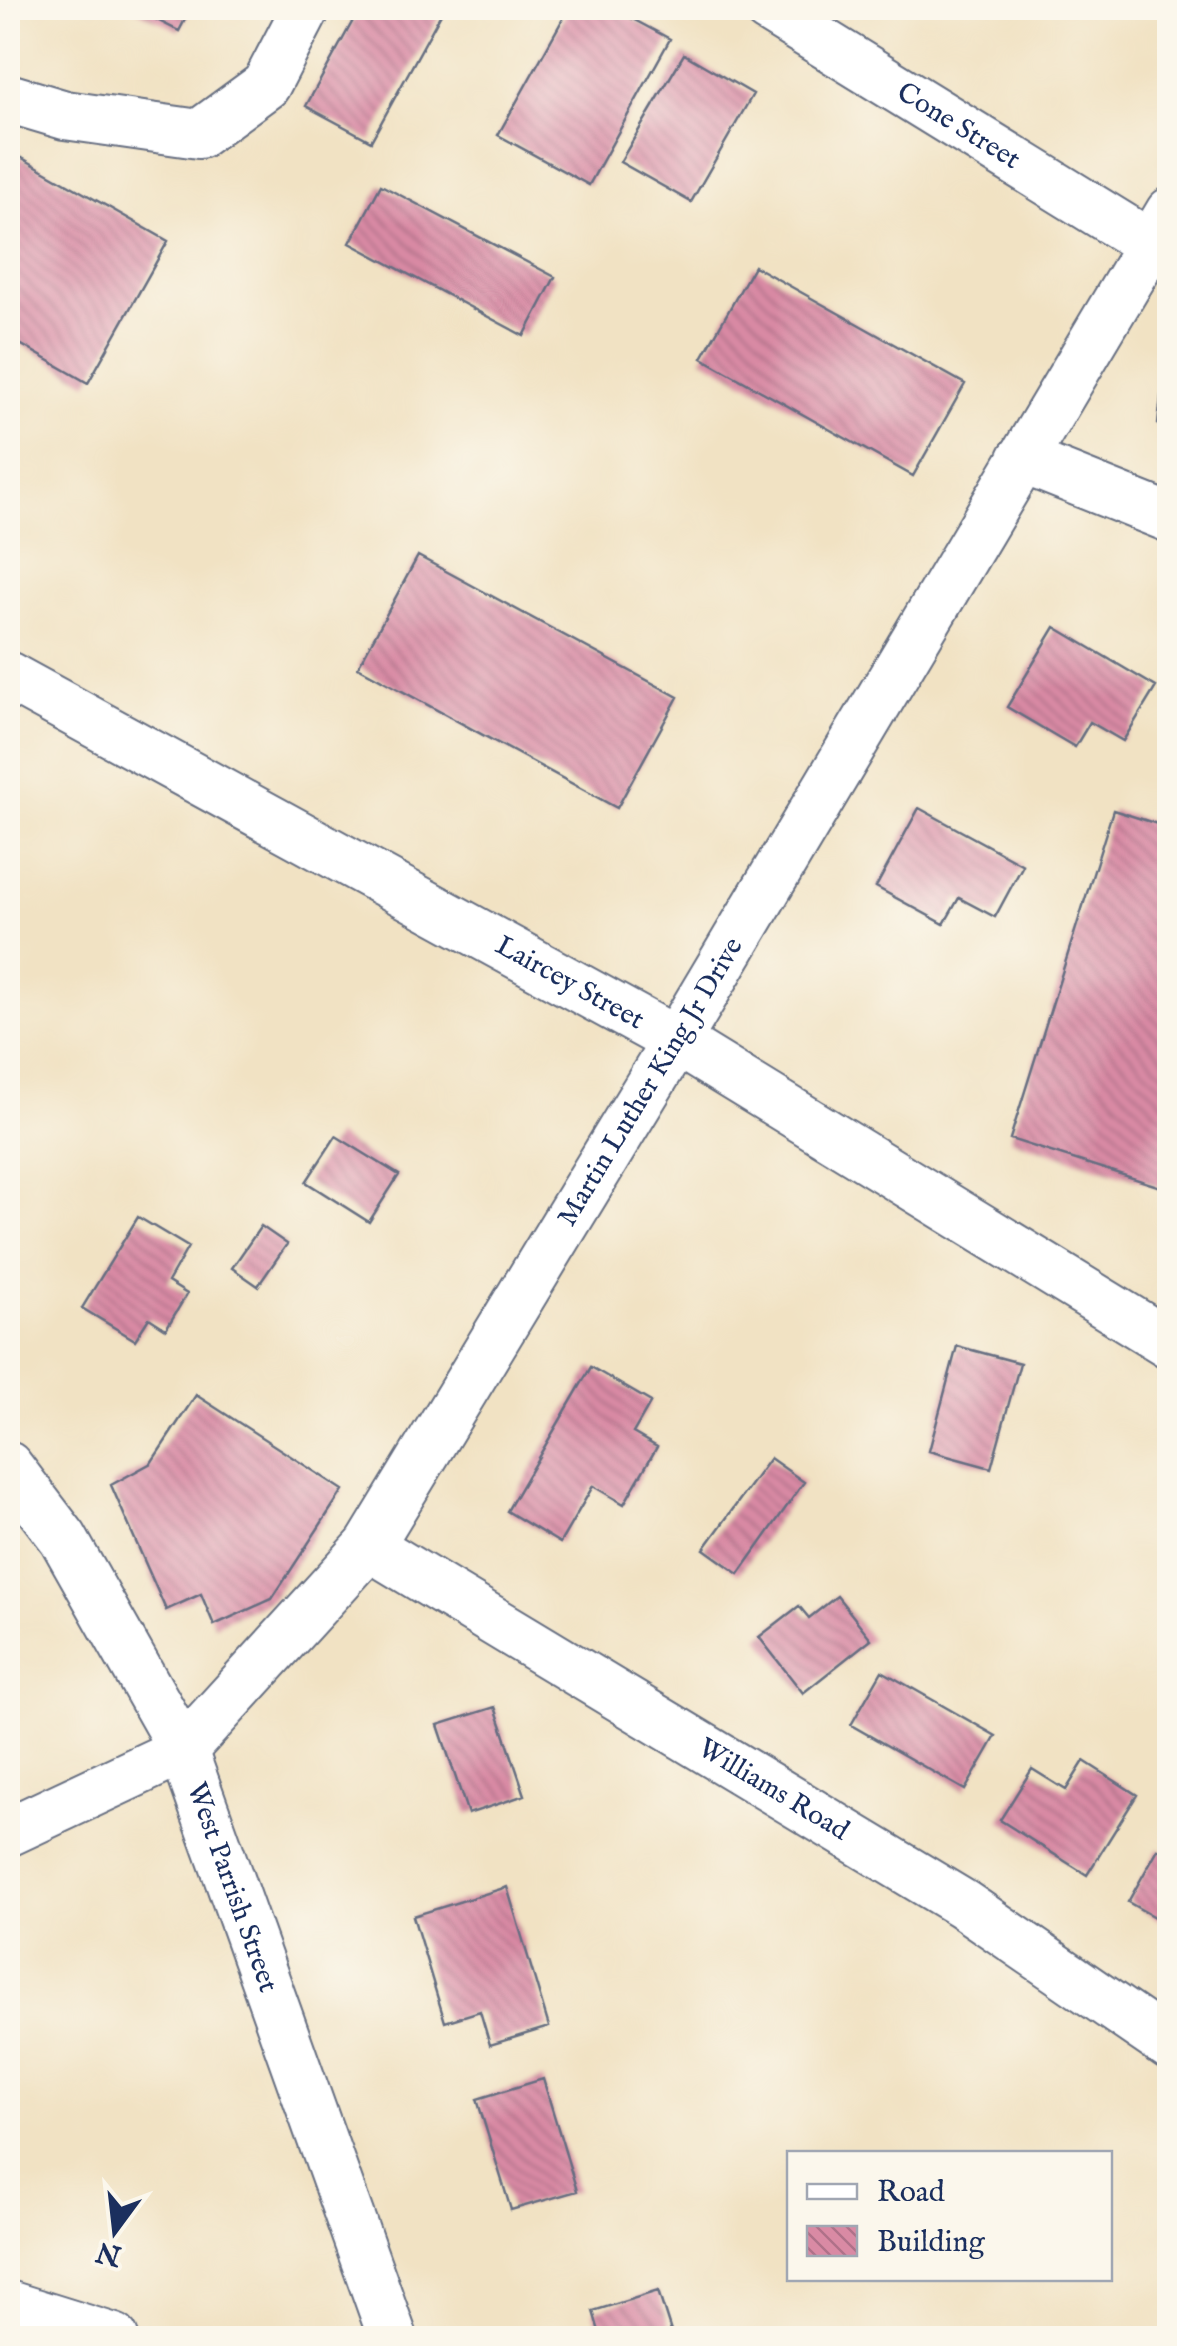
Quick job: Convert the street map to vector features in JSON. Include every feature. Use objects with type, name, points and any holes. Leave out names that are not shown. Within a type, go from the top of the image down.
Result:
[{"type":"street","points":[[8,98],[66,116],[199,134],[266,85],[306,8]]},
{"type":"street","name":"Cone Street","points":[[767,8],[1159,228]]},
{"type":"street","name":"Martin Luther King Jr Drive","points":[[8,1832],[183,1750],[370,1546],[676,1041],[1159,228]]},
{"type":"street","points":[[1022,459],[1170,518]]},
{"type":"street","name":"Laircey Street","points":[[8,676],[676,1041],[1170,1344]]},
{"type":"street","name":"West Parrish Street","points":[[8,1466],[63,1538],[183,1750],[393,2338]]},
{"type":"street","name":"Williams Road","points":[[370,1546],[962,1904],[1170,2046]]},
{"type":"street","points":[[8,2305],[114,2338]]},
{"type":"building","points":[[133,8],[191,8],[179,31]]},
{"type":"building","points":[[360,8],[444,8],[371,141],[306,106]]},
{"type":"building","points":[[569,8],[612,8],[670,39],[589,185],[498,135]]},
{"type":"building","points":[[684,54],[753,94],[691,202],[620,162]]},
{"type":"building","points":[[8,150],[168,241],[88,383],[8,337]]},
{"type":"building","points":[[381,185],[555,277],[524,336],[350,243]]},
{"type":"building","points":[[754,266],[965,384],[913,476],[702,358]]},
{"type":"building","points":[[1161,396],[1170,397],[1170,431],[1158,425]]},
{"type":"building","points":[[418,556],[678,697],[617,808],[358,667]]},
{"type":"building","points":[[1055,627],[1156,687],[1123,741],[1090,722],[1075,747],[1007,707]]},
{"type":"building","points":[[919,808],[1023,865],[995,917],[959,898],[944,924],[876,887]]},
{"type":"building","points":[[1113,810],[1170,828],[1170,1190],[1010,1139]]},
{"type":"building","points":[[336,1136],[399,1175],[369,1222],[306,1182]]},
{"type":"building","points":[[138,1217],[188,1247],[168,1282],[187,1294],[166,1329],[149,1318],[135,1340],[82,1308]]},
{"type":"building","points":[[261,1226],[287,1244],[258,1286],[232,1268]]},
{"type":"building","points":[[957,1346],[1020,1363],[991,1468],[929,1451]]},
{"type":"building","points":[[591,1367],[651,1402],[633,1433],[657,1447],[624,1504],[593,1486],[560,1543],[507,1511]]},
{"type":"building","points":[[196,1395],[343,1490],[272,1599],[214,1625],[201,1594],[166,1610],[111,1485],[151,1463]]},
{"type":"building","points":[[770,1458],[804,1482],[739,1574],[704,1549]]},
{"type":"building","points":[[837,1596],[871,1639],[803,1693],[759,1637],[799,1606],[809,1618]]},
{"type":"building","points":[[882,1671],[996,1736],[965,1790],[851,1725]]},
{"type":"building","points":[[495,1707],[525,1795],[468,1814],[438,1725]]},
{"type":"building","points":[[1084,1761],[1137,1795],[1087,1875],[1000,1820],[1032,1769],[1066,1790]]},
{"type":"building","points":[[1158,1849],[1170,1856],[1170,1926],[1128,1902]]},
{"type":"building","points":[[507,1887],[549,2027],[490,2045],[480,2011],[445,2022],[413,1916]]},
{"type":"building","points":[[543,2079],[577,2191],[511,2210],[477,2099]]},
{"type":"building","points":[[658,2291],[673,2338],[601,2338],[593,2311]]}]
